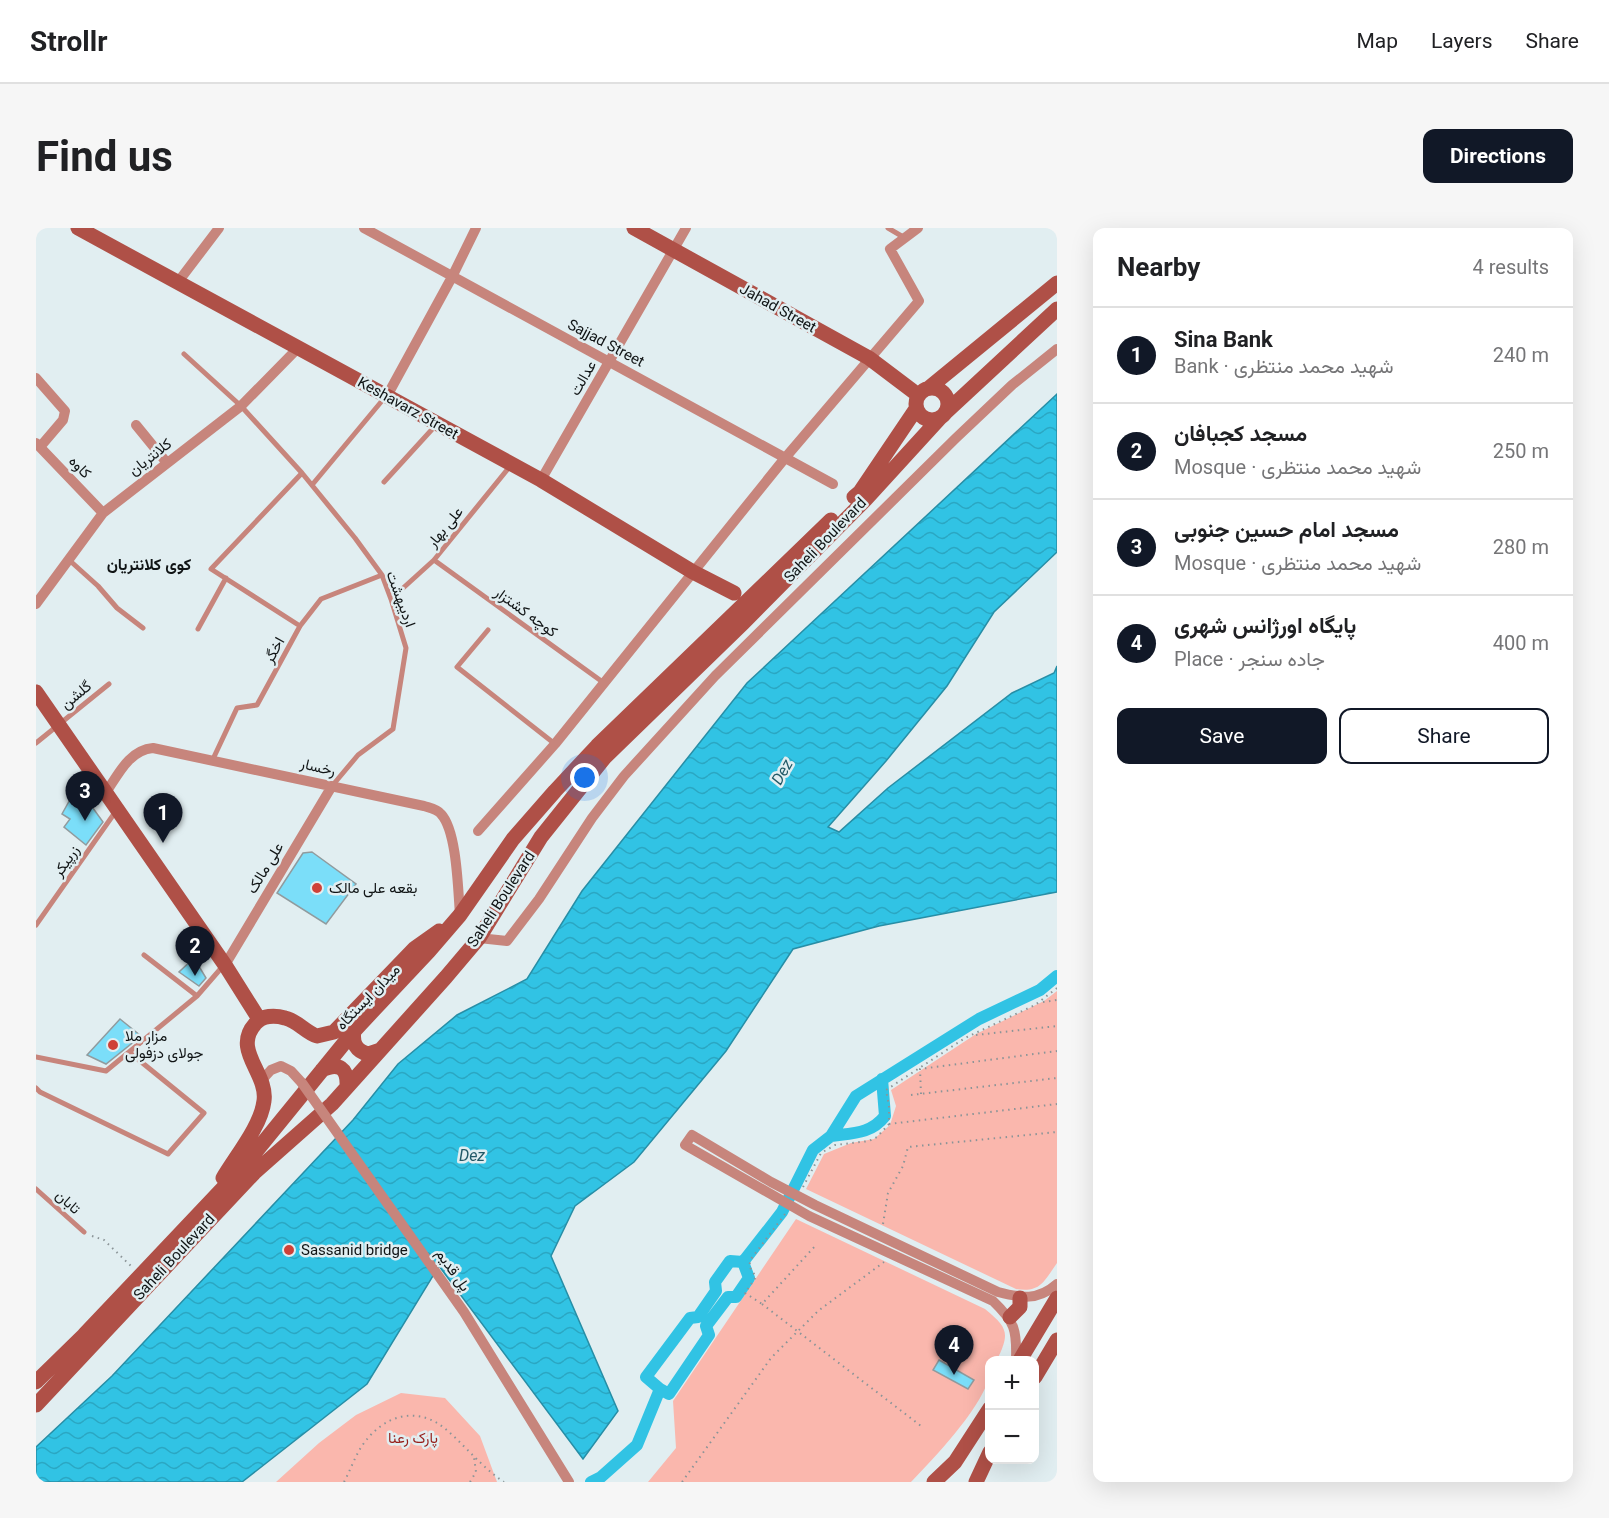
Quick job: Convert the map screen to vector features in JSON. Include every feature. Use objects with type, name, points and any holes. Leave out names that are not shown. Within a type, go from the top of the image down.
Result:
[{"type":"main road","name":"Keshavarz Street","points":[[78,228],[541,480],[693,572],[734,593]]},
{"type":"main road","name":"Jahad Street","points":[[634,228],[869,358],[921,397]]},
{"type":"main road","name":"Saheli Boulevard","points":[[36,1382],[245,1165],[354,1031],[460,915],[513,839],[597,746],[860,492],[921,397],[1057,282]]},
{"type":"main road","name":"Saheli Boulevard","points":[[38,1401],[246,1181],[332,1104],[479,938],[532,851],[567,802],[605,757],[776,590],[866,499],[943,416],[1057,309]]},
{"type":"main road","points":[[938,388],[944,393],[948,406],[943,416],[933,420],[920,415],[921,397],[938,388]]},
{"type":"main road","points":[[36,692],[225,965],[259,1019],[251,1028],[247,1039],[248,1054],[261,1081],[265,1099],[260,1116],[206,1206]]},
{"type":"main road","points":[[513,839],[526,839],[530,842],[532,851]]},
{"type":"main road","name":"میدان ایستگاه","points":[[259,1019],[273,1016],[287,1018],[317,1036],[334,1032],[415,948],[460,915]]},
{"type":"main road","points":[[354,1031],[353,1037],[357,1049],[368,1054],[380,1050]]},
{"type":"main road","points":[[322,1070],[332,1066],[342,1068],[348,1077],[347,1087]]},
{"type":"main road","points":[[1010,1317],[1020,1307],[1020,1298]]},
{"type":"main road","points":[[1021,1356],[1057,1298]]},
{"type":"main road","points":[[1039,1370],[1057,1340]]},
{"type":"main road","points":[[934,1482],[955,1462],[989,1410]]},
{"type":"main road","points":[[978,1479],[985,1463]]},
{"type":"street","points":[[178,282],[219,228]]},
{"type":"street","name":"Sajjad Street","points":[[364,228],[833,484]]},
{"type":"street","points":[[387,396],[476,228]]},
{"type":"street","name":"عدالت","points":[[541,480],[686,228]]},
{"type":"street","points":[[478,831],[555,744],[785,458],[919,301],[890,249],[918,228]]},
{"type":"street","name":"کلانتریان","points":[[36,604],[102,513],[241,406],[298,348]]},
{"type":"street","points":[[479,938],[507,940],[539,899],[592,818],[624,776],[715,676],[956,438],[1012,385],[1057,349]]},
{"type":"street","points":[[36,378],[65,411],[63,420],[38,445]]},
{"type":"street","points":[[136,425],[167,463]]},
{"type":"street","name":"کاوه","points":[[38,445],[102,513]]},
{"type":"street","name":"رخسار","points":[[105,794],[132,756],[141,749],[153,748],[213,759],[439,811],[447,822],[452,844],[460,915]]},
{"type":"street","name":"علی مالک","points":[[225,965],[332,786]]},
{"type":"street","name":"پل قدیم","points":[[261,1081],[272,1070],[281,1066],[291,1071],[302,1083],[464,1312],[569,1482]]},
{"type":"street","points":[[1018,1356],[1017,1339],[1010,1317],[993,1301],[809,1216],[732,1166],[998,1292],[1020,1298],[1039,1297],[1057,1284]]},
{"type":"lane","points":[[888,228],[905,238]]},
{"type":"lane","name":"اردیبهشت","points":[[184,354],[241,406],[303,473],[382,575],[392,599],[406,648],[393,729],[358,755],[332,786]]},
{"type":"lane","points":[[312,485],[387,396]]},
{"type":"lane","points":[[384,482],[437,424]]},
{"type":"lane","name":"علی بهار","points":[[392,599],[434,560],[512,464]]},
{"type":"lane","points":[[300,626],[211,568],[303,473]]},
{"type":"lane","points":[[69,559],[98,586],[117,608],[143,628]]},
{"type":"lane","name":"کوچه کشتزار","points":[[434,560],[604,682]]},
{"type":"lane","name":"اخگر","points":[[213,759],[237,708],[257,705],[300,626],[321,599],[382,575]]},
{"type":"lane","points":[[198,629],[226,578]]},
{"type":"lane","points":[[488,630],[457,667],[555,744]]},
{"type":"lane","name":"گلشن","points":[[36,743],[109,684]]},
{"type":"lane","name":"زرپیکر","points":[[36,925],[116,810]]},
{"type":"lane","points":[[144,955],[197,996]]},
{"type":"lane","points":[[36,1057],[106,1071],[197,996],[225,965]]},
{"type":"lane","points":[[36,1089],[168,1154],[204,1113],[129,1053]]},
{"type":"lane","name":"تابان","points":[[36,1189],[84,1233]]},
{"type":"path","points":[[1057,988],[1040,1002],[972,1035],[886,1090],[889,1124],[1057,1104]]},
{"type":"path","points":[[1040,1002],[1057,1000]]},
{"type":"path","points":[[972,1035],[1057,1026]]},
{"type":"path","points":[[920,1069],[1057,1051]]},
{"type":"path","points":[[920,1069],[921,1094]]},
{"type":"path","points":[[911,1095],[1057,1078]]},
{"type":"path","points":[[880,1236],[888,1193],[903,1166],[908,1147],[1057,1132]]},
{"type":"path","points":[[84,1233],[104,1240],[140,1275]]},
{"type":"path","points":[[682,1482],[771,1358],[818,1311],[894,1255]]},
{"type":"path","points":[[762,1304],[921,1426]]},
{"type":"path","points":[[344,1482],[368,1439],[387,1422],[399,1416],[409,1415],[435,1422],[448,1431],[492,1474],[504,1482]]},
{"type":"path","points":[[470,1482],[476,1472],[474,1457]]},
{"type":"green space","points":[[1057,991],[1057,1263],[1041,1284],[1031,1289],[1016,1289],[806,1189],[824,1154],[851,1143],[874,1139],[890,1125],[896,1106],[891,1090],[976,1034],[1044,1001]]},
{"type":"green space","points":[[796,1219],[985,1309],[998,1321],[1004,1332],[1004,1343],[999,1356],[985,1356],[985,1388],[975,1406],[955,1434],[911,1482],[648,1482],[676,1448],[673,1401]]},
{"type":"green space","name":"پارک رعنا","points":[[401,1393],[445,1398],[480,1436],[497,1482],[276,1482],[319,1443],[356,1415]]},
{"type":"water","name":"Dez","points":[[1057,394],[1057,552],[994,612],[947,686],[828,827],[839,832],[888,788],[1012,693],[1054,673],[1057,666],[1057,892],[879,926],[793,949],[726,1051],[634,1162],[575,1206],[551,1256],[618,1411],[583,1459],[439,1266],[367,1384],[242,1482],[36,1482],[36,1447],[112,1376],[353,1120],[398,1064],[457,1015],[527,979],[582,891],[747,683]]},
{"type":"building","points":[[72,796],[85,797],[103,822],[86,845],[64,827],[70,819],[62,814]]},
{"type":"building","name":"بقعه علی مالک","points":[[312,852],[356,884],[326,924],[277,893],[303,853]]},
{"type":"building","points":[[194,958],[206,978],[199,986],[179,972]]},
{"type":"building","name":"مزار ملا جولای دزفولی","points":[[120,1019],[141,1036],[106,1064],[87,1055]]},
{"type":"building","points":[[939,1360],[974,1380],[968,1389],[933,1370]]},
{"type":"waterway","points":[[591,1482],[601,1477],[637,1445],[660,1389],[646,1377],[690,1318],[698,1317],[716,1291],[715,1282],[730,1261],[743,1262],[782,1212],[813,1150],[831,1136],[856,1096],[979,1019],[1040,990],[1057,976]]},
{"type":"waterway","points":[[831,1136],[854,1133],[880,1122],[885,1116],[882,1079]]},
{"type":"waterway","points":[[660,1389],[669,1394],[709,1335],[706,1326],[728,1297],[736,1297],[749,1278],[743,1262]]},
{"type":"place","name":"مسجد امام حسین جنوبی","points":[[85,821]]},
{"type":"place","name":"Sina Bank","points":[[163,843]]},
{"type":"place","name":"بقعه علی مالک","points":[[317,888]]},
{"type":"place","name":"مسجد کجبافان","points":[[195,976]]},
{"type":"place","name":"مزار ملا جولای دزفولی","points":[[113,1045]]},
{"type":"place","name":"Sassanid bridge","points":[[289,1250]]},
{"type":"place","name":"پایگاه اورژانس شهری","points":[[954,1375]]},
{"type":"district","name":"کوی کلانتریان","points":[[149,564]]}]
